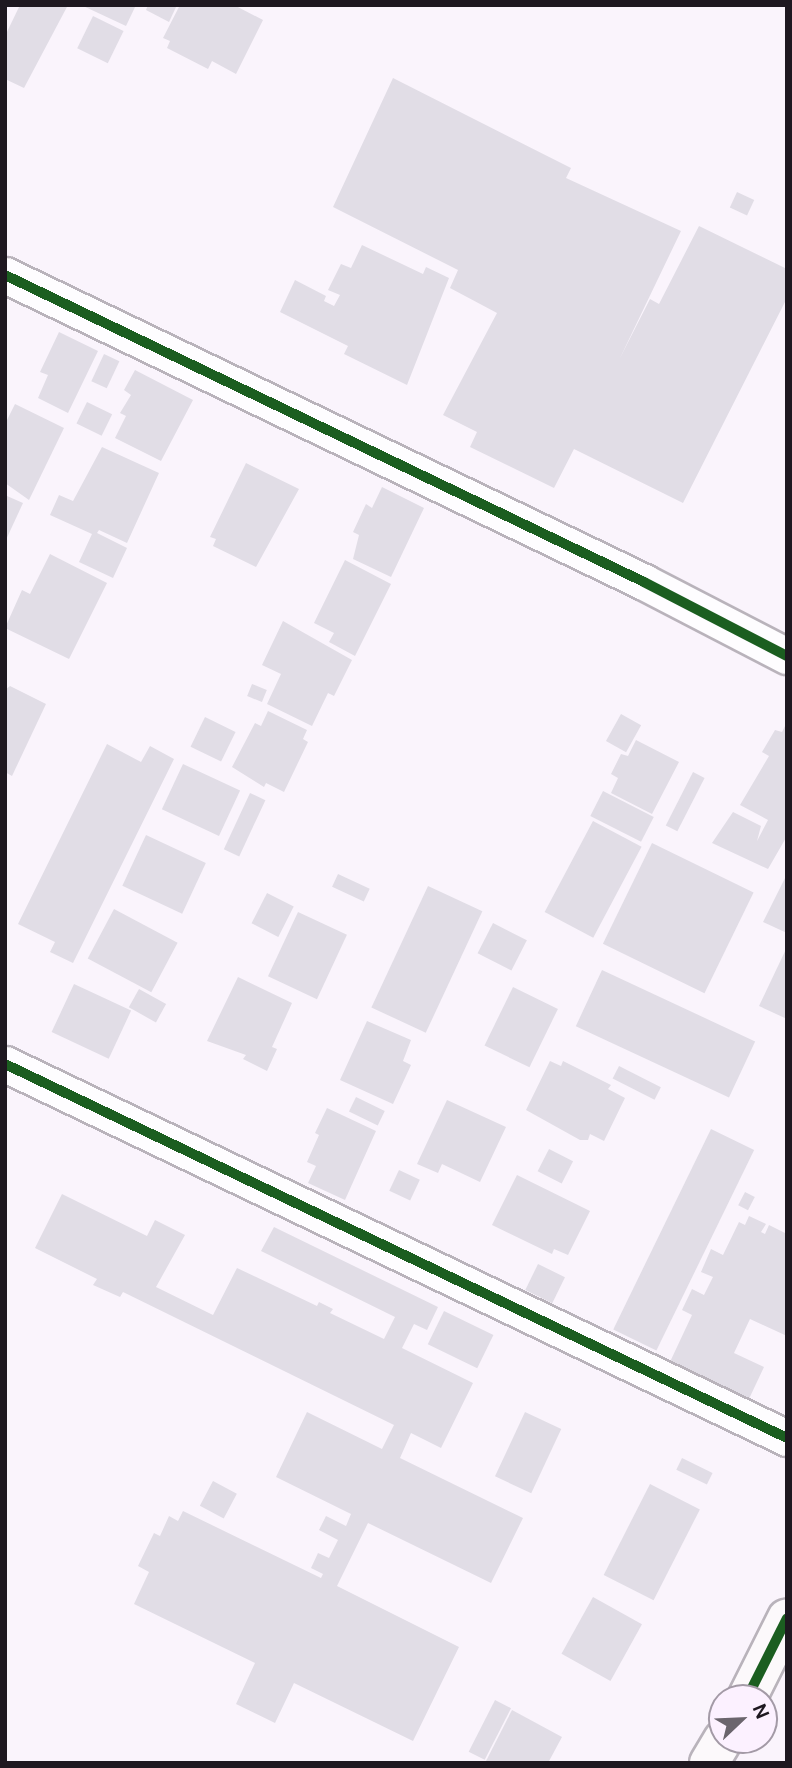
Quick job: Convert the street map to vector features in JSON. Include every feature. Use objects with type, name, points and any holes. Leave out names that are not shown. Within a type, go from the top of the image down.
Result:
[{"type":"street","points":[[5,275],[644,582],[787,656]]},
{"type":"street","points":[[5,1064],[787,1438]]},
{"type":"street","points":[[754,1684],[787,1618]]},
{"type":"building","points":[[20,5],[68,5],[24,88],[5,79],[5,36]]},
{"type":"building","points":[[81,5],[136,5],[126,26]]},
{"type":"building","points":[[148,5],[177,5],[169,22],[146,10]]},
{"type":"building","points":[[180,5],[234,5],[263,20],[236,74],[212,61],[208,69],[167,48],[170,41],[163,38]]},
{"type":"building","points":[[93,16],[124,31],[108,63],[77,48]]},
{"type":"building","points":[[393,78],[571,168],[566,178],[681,231],[620,358],[650,299],[659,304],[699,226],[787,269],[787,298],[683,503],[574,449],[554,488],[470,447],[477,432],[443,415],[497,313],[450,288],[458,270],[333,207]]},
{"type":"building","points":[[737,192],[754,200],[747,215],[730,207]]},
{"type":"building","points":[[362,245],[423,274],[426,267],[449,278],[407,385],[344,354],[348,346],[280,312],[295,280],[326,296],[324,301],[334,306],[340,295],[328,290],[341,264],[351,268]]},
{"type":"building","points":[[59,332],[98,351],[68,413],[38,398],[48,375],[40,372]]},
{"type":"building","points":[[104,354],[119,361],[107,388],[91,381]]},
{"type":"building","points":[[135,370],[193,400],[161,461],[115,438],[126,416],[120,413],[131,395],[124,390]]},
{"type":"building","points":[[87,402],[112,414],[102,436],[76,424]]},
{"type":"building","points":[[15,404],[64,428],[29,500],[5,483],[5,424]]},
{"type":"building","points":[[102,447],[159,473],[127,543],[99,530],[97,533],[127,548],[113,578],[79,562],[92,534],[50,515],[59,495],[73,501]]},
{"type":"building","points":[[246,463],[299,489],[256,567],[213,546],[216,539],[210,537]]},
{"type":"building","points":[[382,487],[424,508],[391,577],[353,559],[359,535],[353,532],[366,504],[372,508]]},
{"type":"building","points":[[7,496],[23,503],[5,542],[5,500]]},
{"type":"building","points":[[50,554],[107,583],[69,659],[5,628],[22,590],[30,594]]},
{"type":"building","points":[[345,560],[391,584],[355,656],[329,642],[334,633],[314,623]]},
{"type":"building","points":[[283,621],[352,660],[334,696],[328,693],[312,726],[267,704],[281,674],[262,665]]},
{"type":"building","points":[[252,684],[267,690],[262,702],[247,696]]},
{"type":"building","points":[[10,686],[46,704],[12,776],[5,772],[5,690]]},
{"type":"building","points":[[268,711],[307,730],[303,739],[308,742],[284,792],[266,783],[264,787],[232,767],[255,723],[261,726]]},
{"type":"building","points":[[621,714],[641,725],[626,752],[606,741]]},
{"type":"building","points":[[205,717],[236,732],[221,762],[191,747]]},
{"type":"building","points":[[787,722],[787,836],[768,869],[712,843],[733,812],[761,826],[757,841],[768,820],[740,805],[769,756],[762,752],[775,730],[782,732]]},
{"type":"building","points":[[636,740],[679,762],[652,814],[611,793],[618,778],[611,774],[621,754],[628,756]]},
{"type":"building","points":[[107,744],[141,762],[150,746],[174,759],[73,963],[50,952],[55,942],[18,924]]},
{"type":"building","points":[[183,764],[240,791],[219,836],[162,809]]},
{"type":"building","points":[[693,772],[705,778],[677,831],[666,825]]},
{"type":"building","points":[[603,791],[654,817],[641,842],[590,816]]},
{"type":"building","points":[[250,793],[265,800],[239,856],[224,849]]},
{"type":"building","points":[[593,821],[642,847],[593,938],[545,912]]},
{"type":"building","points":[[146,835],[206,863],[182,914],[122,886]]},
{"type":"building","points":[[652,843],[754,893],[704,993],[603,944]]},
{"type":"building","points":[[338,874],[370,889],[364,901],[332,887]]},
{"type":"building","points":[[787,874],[787,933],[763,922]]},
{"type":"building","points":[[428,886],[482,911],[426,1033],[371,1007]]},
{"type":"building","points":[[267,893],[294,907],[278,937],[252,923]]},
{"type":"building","points":[[114,909],[178,943],[151,992],[88,958]]},
{"type":"building","points":[[298,912],[347,935],[317,999],[268,976]]},
{"type":"building","points":[[493,923],[527,940],[511,971],[478,953]]},
{"type":"building","points":[[787,947],[787,1019],[759,1006]]},
{"type":"building","points":[[602,970],[755,1041],[729,1098],[576,1026]]},
{"type":"building","points":[[238,977],[292,1003],[272,1047],[277,1049],[267,1071],[243,1059],[246,1055],[207,1041]]},
{"type":"building","points":[[74,984],[131,1011],[109,1059],[52,1032]]},
{"type":"building","points":[[513,987],[558,1009],[529,1067],[485,1045]]},
{"type":"building","points":[[139,989],[166,1004],[156,1022],[129,1007]]},
{"type":"building","points":[[367,1021],[411,1040],[403,1061],[411,1065],[393,1104],[340,1080]]},
{"type":"building","points":[[550,1061],[561,1066],[563,1061],[611,1085],[608,1089],[625,1098],[604,1141],[590,1134],[588,1140],[580,1140],[526,1110]]},
{"type":"building","points":[[619,1066],[661,1087],[655,1100],[613,1078]]},
{"type":"building","points":[[356,1097],[385,1111],[378,1125],[349,1111]]},
{"type":"building","points":[[447,1100],[506,1127],[480,1182],[442,1164],[438,1173],[417,1164]]},
{"type":"building","points":[[327,1108],[376,1131],[345,1200],[308,1183],[316,1166],[307,1162],[319,1135],[315,1133]]},
{"type":"building","points":[[711,1129],[754,1150],[656,1350],[613,1329]]},
{"type":"building","points":[[549,1149],[573,1161],[562,1184],[538,1171]]},
{"type":"building","points":[[399,1170],[420,1180],[410,1201],[389,1191]]},
{"type":"building","points":[[517,1175],[590,1211],[568,1255],[554,1249],[552,1254],[492,1225]]},
{"type":"building","points":[[745,1192],[755,1197],[748,1210],[738,1205]]},
{"type":"building","points":[[62,1194],[147,1236],[155,1220],[185,1235],[156,1287],[213,1315],[237,1268],[317,1306],[319,1302],[333,1309],[330,1313],[384,1339],[395,1317],[261,1251],[274,1227],[438,1307],[427,1330],[414,1324],[402,1348],[473,1383],[441,1448],[411,1433],[400,1458],[523,1518],[491,1583],[368,1523],[337,1586],[459,1647],[413,1741],[294,1683],[275,1723],[236,1704],[255,1663],[134,1604],[149,1572],[138,1566],[154,1533],[160,1536],[169,1516],[178,1521],[183,1511],[321,1578],[323,1574],[311,1568],[318,1553],[329,1558],[338,1540],[319,1530],[326,1516],[346,1526],[351,1514],[276,1477],[307,1412],[382,1449],[394,1425],[123,1292],[120,1297],[93,1285],[97,1279],[35,1248]]},
{"type":"building","points":[[749,1216],[766,1224],[761,1232],[765,1234],[769,1225],[787,1234],[787,1336],[750,1319],[734,1353],[764,1367],[748,1401],[669,1364],[692,1315],[682,1310],[692,1289],[704,1295],[713,1277],[701,1272],[711,1249],[723,1255],[739,1222],[745,1225]]},
{"type":"building","points":[[538,1264],[565,1277],[552,1303],[525,1290]]},
{"type":"building","points":[[444,1311],[493,1335],[477,1368],[428,1344]]},
{"type":"building","points":[[525,1412],[561,1429],[531,1493],[495,1476]]},
{"type":"building","points":[[682,1458],[713,1473],[707,1485],[676,1470]]},
{"type":"building","points":[[213,1481],[237,1494],[224,1518],[200,1506]]},
{"type":"building","points":[[650,1484],[700,1509],[654,1600],[604,1575]]},
{"type":"building","points":[[593,1597],[642,1624],[610,1681],[561,1654]]},
{"type":"building","points":[[495,1700],[511,1708],[485,1760],[469,1752]]},
{"type":"building","points":[[512,1710],[562,1737],[548,1763],[485,1763]]},
{"type":"cycle path","points":[[5,275],[644,582],[787,656]]},
{"type":"cycle path","points":[[5,1064],[787,1438]]},
{"type":"cycle path","points":[[754,1684],[787,1618]]}]
